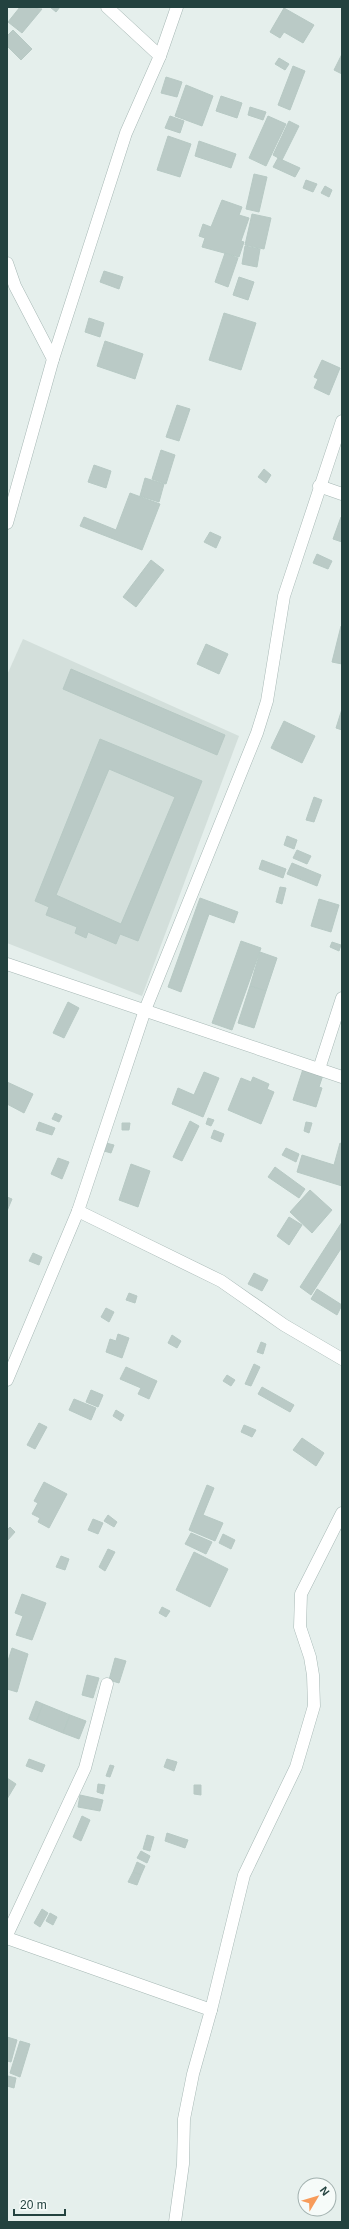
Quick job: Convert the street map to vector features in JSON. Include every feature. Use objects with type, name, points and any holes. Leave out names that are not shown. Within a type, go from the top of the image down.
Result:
[{"type":"street","points":[[107,7],[160,56]]},
{"type":"street","points":[[7,523],[53,359],[126,134],[160,56],[177,7]]},
{"type":"street","points":[[7,262],[15,286],[53,359]]},
{"type":"street","points":[[7,1380],[78,1210],[145,1010],[257,733],[267,701],[284,596],[319,486],[342,421]]},
{"type":"street","points":[[319,486],[342,494]]},
{"type":"street","points":[[7,964],[145,1010],[243,1045],[342,1077]]},
{"type":"street","points":[[319,1069],[342,998]]},
{"type":"street","points":[[78,1210],[221,1281],[284,1325],[342,1359]]},
{"type":"street","points":[[174,2222],[183,2164],[184,2119],[193,2074],[211,2010],[244,1875],[296,1766],[314,1706],[313,1675],[310,1657],[300,1627],[301,1594],[342,1513]]},
{"type":"street","points":[[107,1684],[85,1768],[7,1936],[211,2010]]},
{"type":"shaded area","points":[[23,639],[239,736],[142,996],[7,943],[7,675]]},
{"type":"building","points":[[20,7],[42,9],[22,33],[8,22]]},
{"type":"building","points":[[50,7],[60,7],[56,12]]},
{"type":"building","points":[[284,8],[314,25],[303,43],[284,32],[280,38],[270,32]]},
{"type":"building","points":[[13,30],[32,49],[21,60],[7,46],[7,36]]},
{"type":"building","points":[[342,54],[342,74],[334,70]]},
{"type":"building","points":[[279,58],[289,64],[285,70],[275,64]]},
{"type":"building","points":[[293,66],[305,71],[290,110],[278,105]]},
{"type":"building","points":[[166,77],[182,82],[177,97],[161,93]]},
{"type":"building","points":[[186,85],[213,96],[202,126],[175,116]]},
{"type":"building","points":[[221,96],[242,103],[237,118],[216,111]]},
{"type":"building","points":[[250,107],[266,112],[263,120],[248,115]]},
{"type":"building","points":[[170,116],[184,121],[180,133],[165,128]]},
{"type":"building","points":[[268,116],[286,124],[266,166],[249,158]]},
{"type":"building","points":[[289,121],[299,126],[282,160],[273,155]]},
{"type":"building","points":[[168,136],[191,144],[180,177],[157,170]]},
{"type":"building","points":[[199,141],[236,154],[231,168],[195,156]]},
{"type":"building","points":[[278,158],[300,168],[295,177],[273,167]]},
{"type":"building","points":[[254,174],[267,177],[259,212],[246,209]]},
{"type":"building","points":[[306,180],[317,184],[313,192],[303,188]]},
{"type":"building","points":[[325,186],[332,190],[329,197],[321,193]]},
{"type":"building","points":[[222,200],[242,207],[239,215],[249,218],[241,241],[244,242],[239,257],[202,247],[205,238],[199,236],[203,224],[211,227]]},
{"type":"building","points":[[252,214],[271,218],[264,249],[245,245]]},
{"type":"building","points":[[245,246],[260,249],[257,267],[242,264]]},
{"type":"building","points":[[225,253],[238,258],[228,287],[215,282]]},
{"type":"building","points":[[104,271],[123,277],[119,289],[100,282]]},
{"type":"building","points":[[239,277],[254,282],[248,300],[233,295]]},
{"type":"building","points":[[224,313],[256,323],[241,370],[209,360]]},
{"type":"building","points":[[89,318],[104,323],[100,337],[85,332]]},
{"type":"building","points":[[105,341],[143,354],[135,379],[97,366]]},
{"type":"building","points":[[322,360],[340,368],[329,395],[314,388],[318,379],[314,377]]},
{"type":"building","points":[[177,405],[190,409],[179,441],[166,437]]},
{"type":"building","points":[[161,450],[175,455],[166,484],[152,479]]},
{"type":"building","points":[[94,465],[111,471],[106,488],[88,482]]},
{"type":"building","points":[[264,469],[271,475],[266,483],[258,477]]},
{"type":"building","points":[[145,478],[164,484],[159,502],[140,496]]},
{"type":"building","points":[[130,493],[160,504],[142,550],[80,526],[84,517],[116,530]]},
{"type":"building","points":[[341,517],[342,518],[342,542],[333,539]]},
{"type":"building","points":[[210,532],[221,537],[216,548],[204,542]]},
{"type":"building","points":[[317,554],[332,561],[328,569],[313,563]]},
{"type":"building","points":[[151,560],[164,570],[136,607],[123,597]]},
{"type":"building","points":[[341,626],[342,627],[342,664],[332,662]]},
{"type":"building","points":[[206,644],[228,654],[219,674],[197,664]]},
{"type":"building","points":[[71,669],[225,735],[217,755],[63,689]]},
{"type":"building","points":[[342,709],[342,730],[336,728]]},
{"type":"building","points":[[284,721],[315,736],[302,763],[271,748]]},
{"type":"building","points":[[100,739],[202,781],[138,941],[120,934],[116,944],[88,932],[86,938],[75,933],[77,927],[46,915],[49,907],[35,901]],"holes":[[[109,769],[175,797],[121,924],[56,895]]]},
{"type":"building","points":[[314,797],[322,800],[314,822],[306,820]]},
{"type":"building","points":[[287,836],[297,840],[294,849],[284,845]]},
{"type":"building","points":[[297,850],[311,856],[307,864],[293,858]]},
{"type":"building","points":[[262,860],[286,869],[283,878],[259,869]]},
{"type":"building","points":[[292,863],[321,875],[317,886],[287,874]]},
{"type":"building","points":[[280,887],[286,888],[282,904],[276,902]]},
{"type":"building","points":[[200,898],[238,912],[234,923],[209,914],[181,992],[168,987]]},
{"type":"building","points":[[319,899],[339,905],[331,932],[311,926]]},
{"type":"building","points":[[241,941],[261,948],[232,1030],[212,1023]]},
{"type":"building","points":[[332,942],[341,945],[339,951],[330,947]]},
{"type":"building","points":[[260,952],[277,958],[266,991],[250,986]]},
{"type":"building","points":[[250,986],[266,991],[254,1028],[238,1023]]},
{"type":"building","points":[[68,1002],[79,1008],[64,1038],[53,1033]]},
{"type":"building","points":[[303,1069],[323,1075],[319,1087],[322,1088],[316,1107],[293,1100]]},
{"type":"building","points":[[204,1072],[219,1078],[203,1117],[172,1104],[178,1088],[194,1095]]},
{"type":"building","points":[[253,1077],[269,1084],[267,1089],[274,1092],[261,1124],[228,1110],[241,1078],[251,1082]]},
{"type":"building","points":[[7,1082],[33,1094],[24,1113],[7,1104]]},
{"type":"building","points":[[55,1113],[62,1116],[59,1122],[52,1119]]},
{"type":"building","points":[[208,1118],[214,1120],[211,1126],[206,1124]]},
{"type":"building","points":[[190,1121],[199,1126],[182,1161],[173,1157]]},
{"type":"building","points":[[39,1122],[55,1128],[52,1135],[36,1130]]},
{"type":"building","points":[[306,1122],[312,1123],[309,1133],[304,1131]]},
{"type":"building","points":[[122,1123],[130,1123],[129,1130],[122,1130]]},
{"type":"building","points":[[214,1130],[224,1134],[221,1142],[211,1138]]},
{"type":"building","points":[[106,1143],[114,1145],[111,1153],[104,1151]]},
{"type":"building","points":[[340,1143],[342,1144],[342,1186],[297,1172],[302,1155],[334,1165]]},
{"type":"building","points":[[286,1148],[299,1154],[296,1162],[282,1155]]},
{"type":"building","points":[[58,1158],[69,1162],[62,1179],[51,1174]]},
{"type":"building","points":[[131,1164],[150,1171],[138,1207],[119,1200]]},
{"type":"building","points":[[275,1167],[305,1189],[299,1198],[268,1177]]},
{"type":"building","points":[[310,1190],[332,1210],[312,1233],[290,1212]]},
{"type":"building","points":[[7,1197],[12,1199],[7,1211]]},
{"type":"building","points":[[289,1217],[302,1225],[289,1245],[277,1236]]},
{"type":"building","points":[[342,1222],[342,1247],[311,1295],[300,1287]]},
{"type":"building","points":[[33,1253],[42,1257],[39,1265],[29,1261]]},
{"type":"building","points":[[254,1273],[268,1280],[262,1291],[248,1284]]},
{"type":"building","points":[[317,1289],[342,1305],[337,1315],[311,1299]]},
{"type":"building","points":[[129,1293],[137,1296],[135,1303],[126,1300]]},
{"type":"building","points":[[106,1308],[114,1312],[109,1322],[101,1317]]},
{"type":"building","points":[[118,1334],[129,1338],[122,1358],[106,1352],[110,1339],[116,1341]]},
{"type":"building","points":[[172,1335],[181,1341],[177,1348],[168,1343]]},
{"type":"building","points":[[261,1342],[266,1344],[263,1354],[257,1352]]},
{"type":"building","points":[[254,1364],[260,1367],[251,1386],[245,1384]]},
{"type":"building","points":[[126,1367],[157,1381],[149,1399],[138,1394],[141,1388],[120,1379]]},
{"type":"building","points":[[227,1375],[235,1380],[231,1386],[223,1381]]},
{"type":"building","points":[[262,1387],[294,1405],[290,1412],[258,1394]]},
{"type":"building","points":[[91,1390],[103,1395],[98,1407],[86,1402]]},
{"type":"building","points":[[74,1399],[96,1408],[91,1420],[69,1410]]},
{"type":"building","points":[[116,1410],[124,1415],[121,1421],[113,1416]]},
{"type":"building","points":[[39,1423],[47,1427],[35,1449],[27,1445]]},
{"type":"building","points":[[244,1425],[256,1430],[252,1437],[241,1432]]},
{"type":"building","points":[[302,1438],[324,1453],[316,1466],[293,1450]]},
{"type":"building","points":[[44,1482],[67,1494],[49,1528],[38,1522],[40,1518],[32,1514],[38,1503],[34,1501]]},
{"type":"building","points":[[207,1485],[214,1488],[203,1515],[223,1523],[215,1541],[189,1530]]},
{"type":"building","points":[[108,1515],[117,1522],[114,1527],[104,1521]]},
{"type":"building","points":[[93,1519],[103,1523],[98,1534],[88,1530]]},
{"type":"building","points":[[10,1527],[15,1532],[7,1541],[7,1530]]},
{"type":"building","points":[[191,1533],[212,1542],[206,1554],[185,1544]]},
{"type":"building","points":[[223,1534],[235,1540],[231,1549],[219,1543]]},
{"type":"building","points":[[108,1549],[115,1552],[105,1571],[99,1567]]},
{"type":"building","points":[[194,1552],[228,1569],[210,1607],[176,1590]]},
{"type":"building","points":[[61,1556],[69,1559],[65,1570],[56,1567]]},
{"type":"building","points":[[22,1594],[46,1603],[32,1640],[16,1635],[23,1616],[15,1613]]},
{"type":"building","points":[[162,1607],[170,1611],[166,1617],[159,1613]]},
{"type":"building","points":[[12,1648],[28,1654],[17,1692],[7,1689],[7,1664]]},
{"type":"building","points":[[115,1658],[126,1661],[119,1683],[109,1680]]},
{"type":"building","points":[[87,1675],[99,1678],[93,1698],[82,1695]]},
{"type":"building","points":[[36,1701],[43,1704],[36,1722],[29,1719]]},
{"type":"building","points":[[43,1704],[70,1715],[63,1733],[36,1722]]},
{"type":"building","points":[[70,1715],[86,1721],[79,1739],[63,1733]]},
{"type":"building","points":[[29,1759],[45,1765],[42,1772],[26,1766]]},
{"type":"building","points":[[167,1759],[177,1762],[174,1771],[164,1767]]},
{"type":"building","points":[[110,1765],[114,1766],[110,1777],[106,1776]]},
{"type":"building","points":[[7,1778],[16,1784],[7,1799]]},
{"type":"building","points":[[98,1784],[105,1785],[103,1794],[97,1792]]},
{"type":"building","points":[[194,1785],[201,1785],[201,1795],[194,1794]]},
{"type":"building","points":[[80,1795],[103,1800],[100,1811],[78,1807]]},
{"type":"building","points":[[82,1816],[90,1820],[81,1841],[73,1837]]},
{"type":"building","points":[[167,1833],[188,1840],[185,1848],[165,1841]]},
{"type":"building","points":[[147,1835],[154,1837],[150,1851],[143,1849]]},
{"type":"building","points":[[141,1851],[150,1856],[147,1863],[137,1858]]},
{"type":"building","points":[[137,1862],[145,1866],[141,1875],[133,1872]]},
{"type":"building","points":[[133,1872],[141,1875],[137,1885],[128,1882]]},
{"type":"building","points":[[42,1909],[48,1913],[40,1927],[34,1923]]},
{"type":"building","points":[[50,1913],[57,1917],[53,1925],[46,1921]]},
{"type":"building","points":[[7,2037],[17,2040],[11,2062],[7,2061]]},
{"type":"building","points":[[20,2041],[30,2044],[20,2077],[10,2073]]},
{"type":"building","points":[[8,2076],[16,2078],[14,2088],[7,2086]]}]
